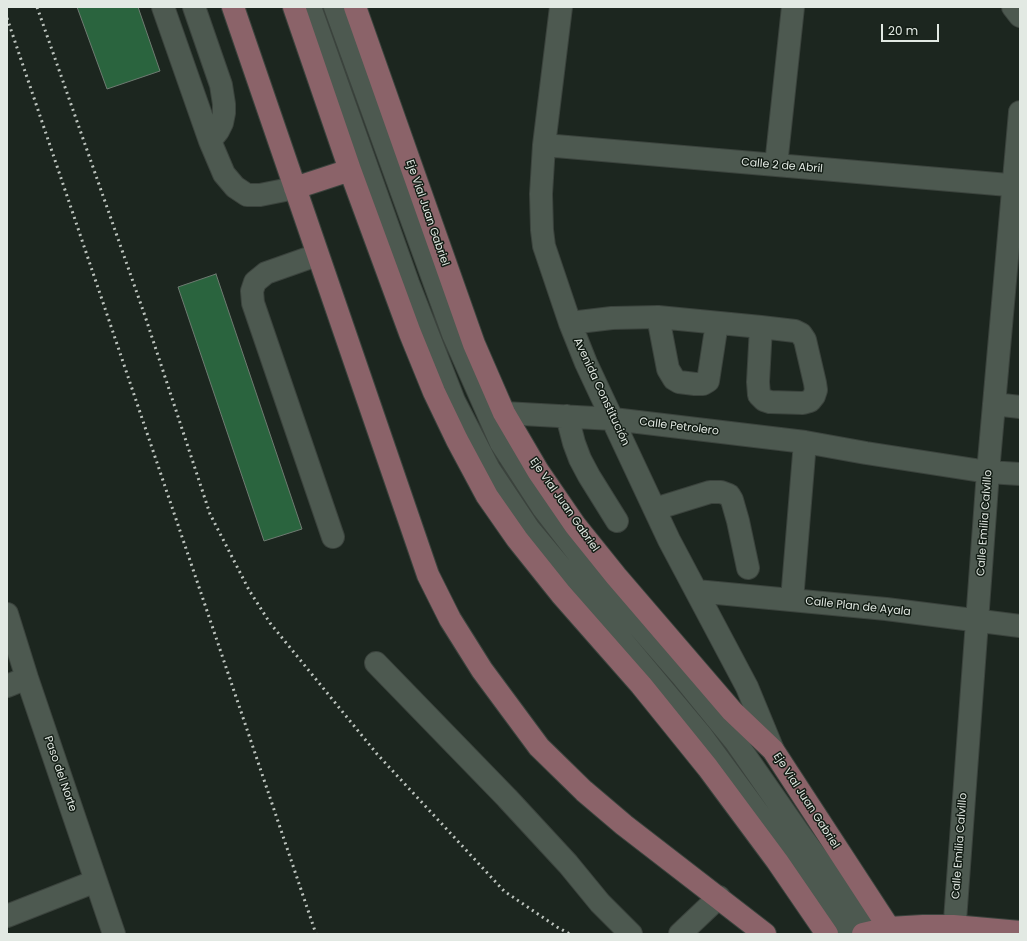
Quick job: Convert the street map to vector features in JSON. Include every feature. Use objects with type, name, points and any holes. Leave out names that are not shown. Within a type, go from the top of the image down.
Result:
[{"type":"main road","points":[[233,7],[428,575],[450,619],[482,670],[539,747],[584,791],[624,825],[765,934]]},
{"type":"main road","points":[[294,7],[350,170],[407,325],[434,392],[457,440],[487,496],[517,539],[561,594],[641,685],[708,768],[777,861],[827,934]]},
{"type":"main road","name":"Eje Vial Juan Gabriel","points":[[354,7],[474,344],[504,413],[538,471],[580,531],[616,576],[732,711],[773,750],[878,932]]},
{"type":"main road","points":[[295,188],[350,170]]},
{"type":"main road","points":[[878,932],[923,926],[953,930],[1020,932]]},
{"type":"street","points":[[162,7],[210,141],[224,174],[235,187],[247,194],[260,195],[295,188]]},
{"type":"street","points":[[194,7],[221,85],[224,104],[222,123],[210,141]]},
{"type":"street","points":[[310,7],[408,283],[454,401],[489,469],[529,529],[701,735],[847,934]]},
{"type":"street","points":[[335,7],[453,334],[502,443],[543,508],[593,572],[682,676],[735,741],[798,833],[878,932]]},
{"type":"street","name":"Avenida Constitución","points":[[562,7],[544,145],[541,194],[544,246],[570,323],[586,363],[669,540],[747,687],[773,750]]},
{"type":"street","points":[[776,165],[793,7]]},
{"type":"street","points":[[1012,7],[1020,16]]},
{"type":"street","name":"Calle Emilia Calvillo","points":[[953,930],[978,621],[988,472],[1016,186],[1020,112]]},
{"type":"street","name":"Calle 2 de Abril","points":[[544,145],[1016,186]]},
{"type":"street","points":[[317,255],[266,273],[255,282],[252,291],[253,303],[333,537]]},
{"type":"street","points":[[570,323],[612,318],[658,317],[761,327]]},
{"type":"street","points":[[658,317],[668,369],[674,379],[679,382],[696,384],[703,384],[708,381],[717,322]]},
{"type":"street","points":[[994,404],[1020,406]]},
{"type":"street","name":"Calle Petrolero","points":[[504,413],[613,419],[805,442],[866,454],[988,472],[1020,474]]},
{"type":"street","points":[[567,416],[580,459],[617,521]]},
{"type":"street","points":[[792,600],[805,442]]},
{"type":"street","points":[[655,509],[710,492],[721,492],[729,495],[732,500],[738,522],[748,568]]},
{"type":"street","name":"Calle Plan de Ayala","points":[[696,591],[886,609],[1020,626]]},
{"type":"street","name":"Paso del Norte","points":[[7,614],[27,678],[114,934]]},
{"type":"street","points":[[376,663],[507,798],[568,864],[600,903],[631,934]]},
{"type":"street","points":[[7,686],[27,678]]},
{"type":"street","points":[[7,916],[96,881]]},
{"type":"street","points":[[680,934],[719,897]]},
{"type":"building","points":[[77,7],[138,7],[160,71],[107,89]]},
{"type":"building","points":[[216,274],[302,529],[264,541],[178,287]]},
{"type":"railway","points":[[37,7],[145,316],[210,514],[249,590],[270,623],[377,754],[504,891],[557,927],[570,934]]},
{"type":"railway","points":[[7,18],[316,934]]}]
